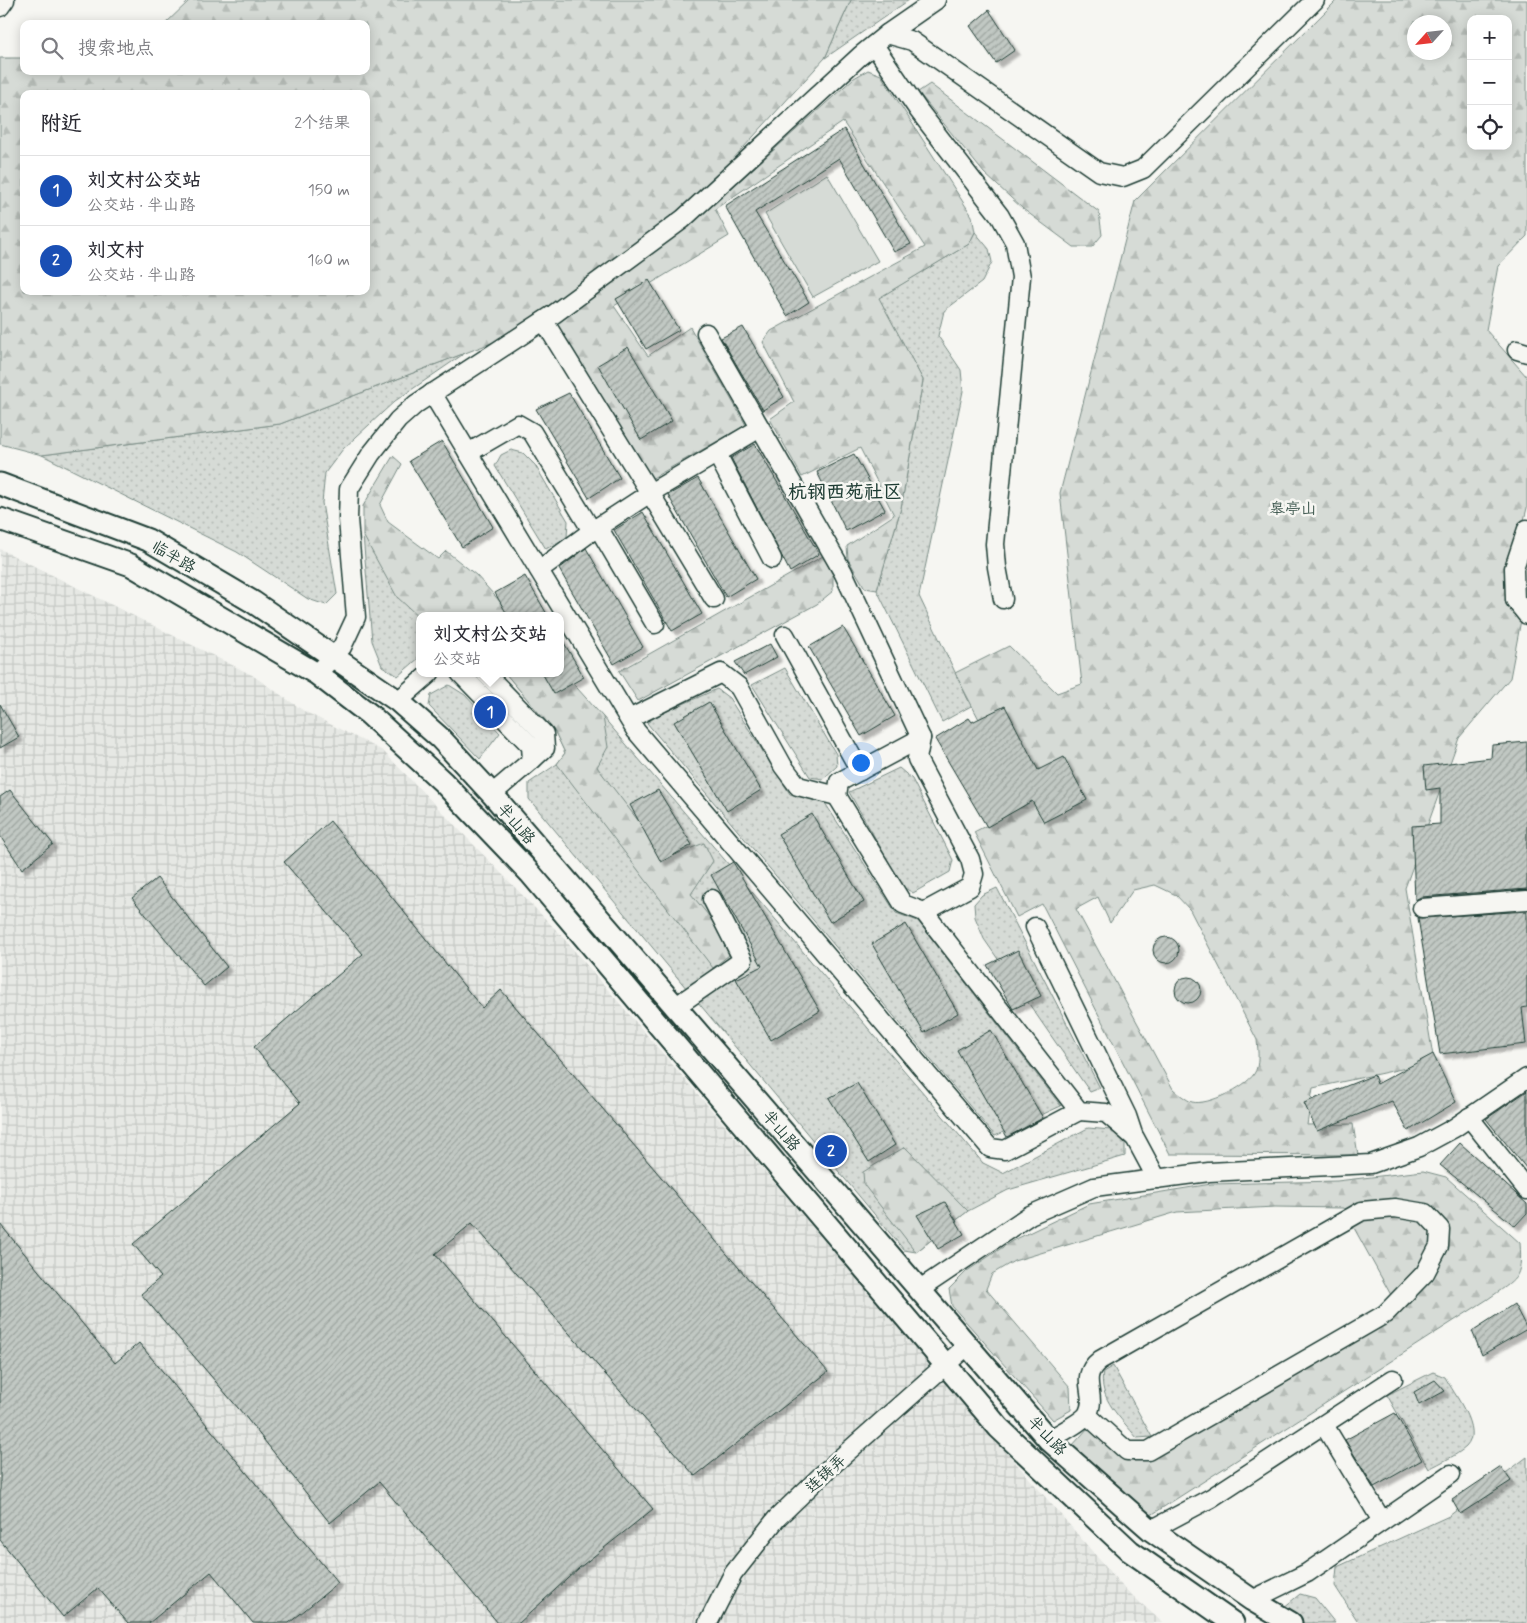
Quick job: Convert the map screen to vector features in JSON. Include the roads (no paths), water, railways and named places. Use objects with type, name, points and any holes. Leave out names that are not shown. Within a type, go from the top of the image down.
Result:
[{"type":"main road","name":"临半路","points":[[0,484],[148,540],[253,602],[334,656]]},
{"type":"main road","name":"临半路","points":[[0,519],[131,565],[317,674]]},
{"type":"main road","name":"半山路","points":[[334,656],[398,701],[440,738],[492,794],[1049,1440],[1151,1530],[1252,1600],[1291,1623]]},
{"type":"main road","name":"半山路","points":[[317,674],[369,714],[443,782],[530,873],[999,1428],[1130,1551],[1233,1623]]},
{"type":"street","points":[[0,7],[5,0]]},
{"type":"street","points":[[317,674],[342,647],[356,617],[348,519],[350,489],[371,454],[398,420],[416,404],[544,321],[683,219],[880,39],[936,0]]},
{"type":"street","points":[[880,39],[912,41],[1099,172],[1123,177],[1143,169],[1315,0]]},
{"type":"street","points":[[880,39],[919,111],[1000,216],[1015,244],[1021,277],[995,544],[1003,599]]},
{"type":"street","points":[[544,321],[714,599]]},
{"type":"street","points":[[706,333],[843,572],[921,738],[917,759],[970,859],[974,874],[970,887],[924,912]]},
{"type":"street","points":[[432,394],[636,731],[990,1148],[1005,1150],[1079,1111],[1106,1113],[1135,1138]]},
{"type":"street","points":[[468,453],[518,424],[532,432],[655,624]]},
{"type":"street","points":[[539,570],[595,529],[650,493],[760,428]]},
{"type":"street","points":[[717,454],[772,560]]},
{"type":"street","points":[[1527,529],[1514,568],[1515,600],[1527,615]]},
{"type":"street","points":[[785,634],[860,771]]},
{"type":"street","points":[[629,719],[721,673],[738,687],[783,766],[798,786],[837,796]]},
{"type":"street","points":[[398,701],[425,677]]},
{"type":"street","points":[[464,677],[531,746],[532,760]]},
{"type":"street","points":[[488,677],[544,734],[546,748],[492,794]]},
{"type":"street","points":[[921,738],[839,782],[837,796],[903,904],[924,912],[1079,1111]]},
{"type":"street","points":[[675,1008],[743,960],[712,899]]},
{"type":"street","points":[[1422,908],[1527,900]]},
{"type":"street","points":[[1035,927],[1127,1116],[1135,1138],[1157,1179]]},
{"type":"street","points":[[920,1289],[1030,1215],[1094,1187],[1210,1172],[1371,1164],[1418,1147],[1468,1118],[1527,1078]]},
{"type":"street","points":[[1468,1118],[1527,1190]]},
{"type":"street","points":[[1049,1440],[1087,1416],[1091,1405],[1088,1380],[1092,1366],[1100,1360],[1362,1211],[1395,1208],[1425,1213],[1440,1229],[1439,1246],[1425,1273],[1385,1314],[1148,1451],[1127,1451],[1087,1416]]},
{"type":"street","name":"连铸弄","points":[[708,1623],[734,1574],[778,1518],[827,1470],[968,1345]]},
{"type":"street","points":[[1151,1530],[1211,1498],[1393,1379]]},
{"type":"street","points":[[1324,1425],[1382,1522]]},
{"type":"street","points":[[1252,1600],[1307,1572],[1451,1474]]},
{"type":"place","name":"刘文村公交站","points":[[490,712]]},
{"type":"place","name":"刘文村","points":[[831,1151]]},
{"type":"district","name":"杭钢西苑社区","points":[[845,491]]},
{"type":"park label","name":"皋亭山","points":[[1293,508]]}]
